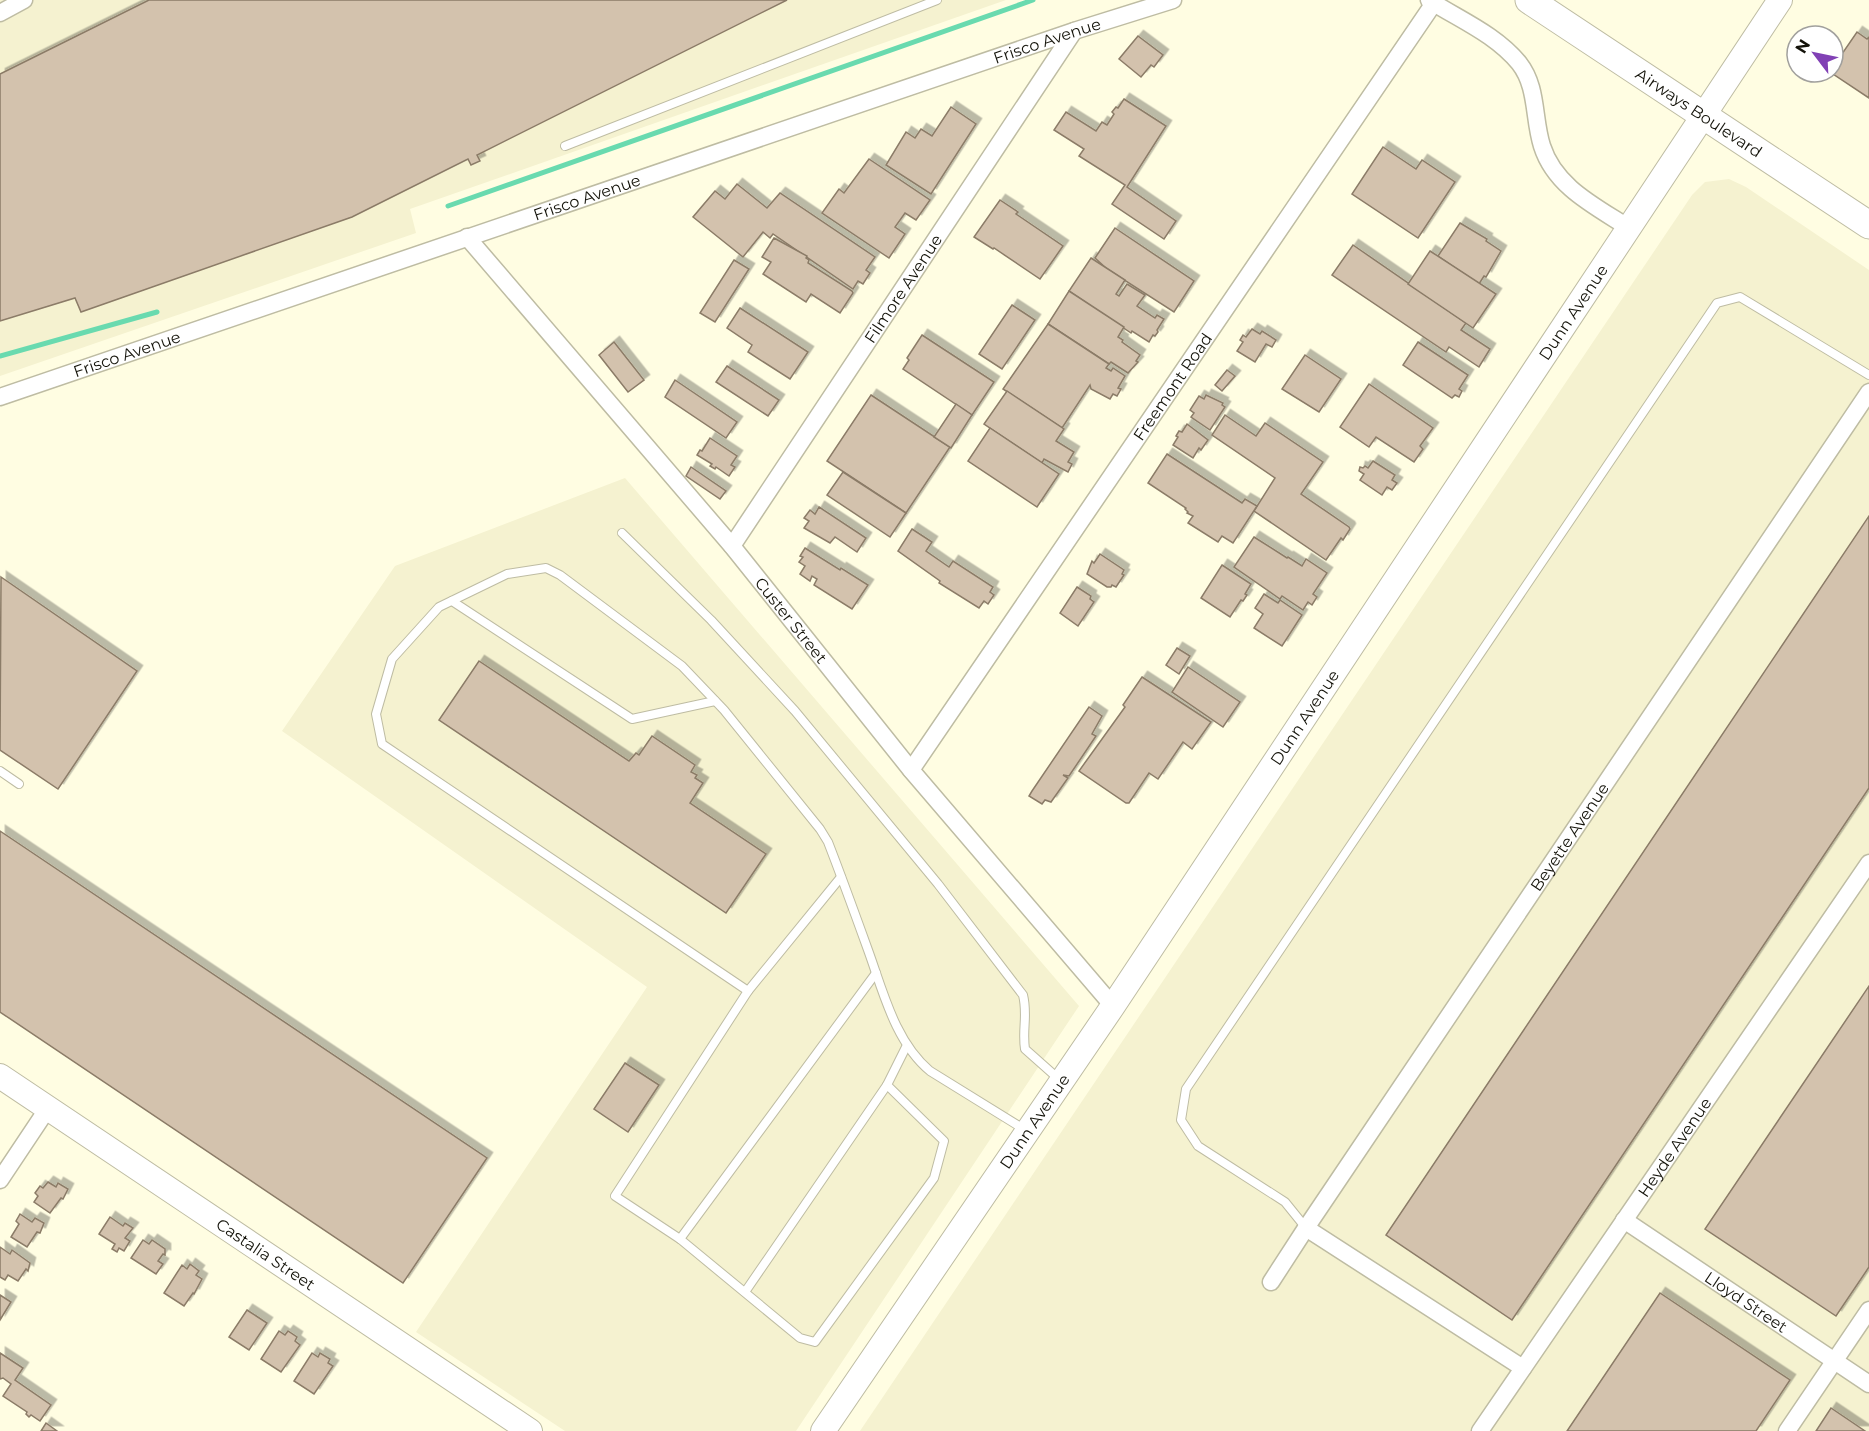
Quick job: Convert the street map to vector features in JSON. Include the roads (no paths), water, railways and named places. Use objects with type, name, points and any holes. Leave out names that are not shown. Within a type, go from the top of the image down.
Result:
[{"type":"main road","name":"Airways Boulevard","points":[[1529,0],[1869,225]]},
{"type":"main road","name":"Dunn Avenue","points":[[823,1431],[1113,1006],[1780,0]]},
{"type":"main road","name":"Castalia Street","points":[[0,1076],[530,1431]]},
{"type":"street","points":[[0,13],[24,0]]},
{"type":"street","name":"Frisco Avenue","points":[[0,397],[1074,31],[1173,0]]},
{"type":"street","points":[[1432,1],[1492,38],[1519,63],[1530,83],[1541,144],[1553,170],[1570,189],[1629,228]]},
{"type":"street","name":"Freemont Road","points":[[911,770],[1432,1]]},
{"type":"street","name":"Filmore Avenue","points":[[732,546],[1074,31]]},
{"type":"street","name":"Custer Street","points":[[467,237],[732,546],[911,770],[1113,1006]]},
{"type":"street","name":"Beyette Avenue","points":[[1271,1282],[1869,392]]},
{"type":"street","name":"Heyde Avenue","points":[[1480,1431],[1869,863]]},
{"type":"street","points":[[0,1180],[48,1108]]},
{"type":"street","name":"Lloyd Street","points":[[1624,1220],[1869,1384]]},
{"type":"street","points":[[1306,1228],[1523,1368]]},
{"type":"street","points":[[1787,1431],[1869,1310]]},
{"type":"lane","points":[[565,146],[937,0]]},
{"type":"lane","points":[[1306,1228],[1285,1202],[1198,1146],[1181,1120],[1186,1089],[1717,303],[1740,297],[1869,375]]},
{"type":"lane","points":[[622,533],[711,620],[795,711],[938,884],[1023,995],[1027,1009],[1022,1033],[1025,1049],[1061,1081]]},
{"type":"lane","points":[[748,991],[382,744],[376,714],[392,659],[439,607],[507,574],[546,567],[682,666],[714,701],[820,829],[828,842],[886,999],[907,1045],[930,1071],[1027,1131]]},
{"type":"lane","points":[[452,601],[632,719],[714,701]]},
{"type":"lane","points":[[0,771],[19,784]]},
{"type":"lane","points":[[841,877],[748,991],[615,1196],[680,1239],[800,1338],[815,1342],[934,1178],[944,1141],[887,1085]]},
{"type":"lane","points":[[680,1239],[876,973]]},
{"type":"lane","points":[[745,1292],[887,1085],[907,1045]]},
{"type":"waterway","points":[[448,206],[1033,0]]},
{"type":"waterway","points":[[0,356],[157,312]]}]
